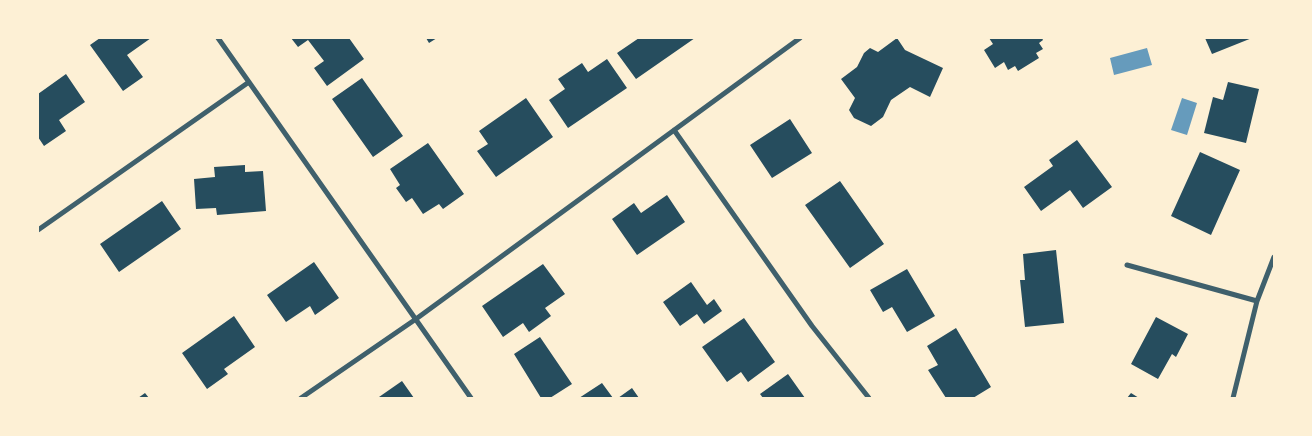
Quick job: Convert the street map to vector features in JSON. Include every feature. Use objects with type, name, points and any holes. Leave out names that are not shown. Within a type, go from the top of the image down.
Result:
[{"type":"street","points":[[218,38],[471,398]]},
{"type":"street","points":[[301,398],[416,318],[800,38]]},
{"type":"street","points":[[38,230],[249,82]]},
{"type":"street","points":[[674,130],[812,326],[869,398]]},
{"type":"street","points":[[1233,398],[1258,301],[1274,257]]},
{"type":"street","points":[[1127,265],[1258,301]]},
{"type":"water","points":[[1147,48],[1152,65],[1114,75],[1110,58]]},
{"type":"water","points":[[1182,98],[1197,103],[1187,135],[1171,130]]},
{"type":"building","points":[[100,38],[151,38],[127,55],[143,77],[123,91],[90,45]]},
{"type":"building","points":[[291,38],[349,38],[364,59],[327,86],[314,68],[324,61],[308,40],[298,47]]},
{"type":"building","points":[[426,38],[437,38],[429,43]]},
{"type":"building","points":[[639,38],[695,38],[636,79],[617,53]]},
{"type":"building","points":[[897,38],[905,50],[943,68],[930,97],[910,87],[891,100],[883,117],[871,126],[854,118],[849,110],[855,98],[841,79],[857,67],[864,53],[870,48],[878,52]]},
{"type":"building","points":[[989,38],[1042,38],[1043,40],[1039,43],[1043,49],[1036,53],[1039,58],[1018,71],[1015,66],[1008,70],[1004,62],[995,68],[984,50],[993,44]]},
{"type":"building","points":[[1205,38],[1252,38],[1212,54]]},
{"type":"building","points":[[607,59],[627,88],[568,128],[549,100],[565,89],[558,79],[582,63],[588,72]]},
{"type":"building","points":[[66,74],[85,102],[59,120],[66,131],[44,146],[38,137],[38,94]]},
{"type":"building","points":[[362,78],[403,136],[373,157],[332,99]]},
{"type":"building","points":[[1228,82],[1259,89],[1246,143],[1204,133],[1213,97],[1223,100]]},
{"type":"building","points":[[526,98],[553,137],[496,177],[477,151],[488,144],[479,131]]},
{"type":"building","points":[[790,119],[812,153],[772,178],[750,145]]},
{"type":"building","points":[[1077,140],[1112,187],[1083,208],[1070,190],[1041,211],[1024,187],[1053,166],[1049,160]]},
{"type":"building","points":[[428,143],[464,194],[443,209],[439,204],[423,214],[412,198],[406,202],[396,188],[400,185],[390,169]]},
{"type":"building","points":[[1200,152],[1240,170],[1211,235],[1171,216]]},
{"type":"building","points":[[245,165],[245,172],[263,171],[266,211],[217,215],[216,208],[196,209],[194,179],[215,177],[214,167]]},
{"type":"building","points":[[840,181],[884,244],[850,268],[805,205]]},
{"type":"building","points":[[667,195],[685,222],[637,255],[612,219],[634,203],[641,213]]},
{"type":"building","points":[[162,201],[181,229],[119,272],[100,244]]},
{"type":"building","points":[[1056,250],[1064,323],[1025,327],[1020,280],[1025,280],[1023,254]]},
{"type":"building","points":[[314,262],[339,298],[315,315],[310,306],[286,322],[267,295]]},
{"type":"building","points":[[543,264],[565,294],[545,308],[551,316],[529,332],[523,323],[503,337],[482,306]]},
{"type":"building","points":[[907,269],[935,316],[907,332],[892,307],[883,312],[870,290]]},
{"type":"building","points":[[691,282],[707,305],[714,299],[722,311],[704,324],[697,314],[680,326],[663,302]]},
{"type":"building","points":[[234,316],[255,347],[224,369],[228,374],[207,389],[182,353]]},
{"type":"building","points":[[1156,317],[1188,334],[1176,357],[1172,354],[1158,379],[1131,364]]},
{"type":"building","points":[[744,318],[775,362],[748,382],[741,372],[727,382],[702,347]]},
{"type":"building","points":[[956,328],[991,387],[973,398],[946,398],[928,370],[938,365],[927,346]]},
{"type":"building","points":[[540,337],[572,384],[550,398],[541,398],[514,354]]},
{"type":"building","points":[[788,374],[805,398],[763,398],[760,394]]},
{"type":"building","points":[[402,381],[414,398],[379,397]]},
{"type":"building","points":[[602,383],[613,398],[579,398]]},
{"type":"building","points":[[632,388],[639,398],[618,398]]},
{"type":"building","points":[[145,393],[149,398],[138,398]]},
{"type":"building","points":[[1131,393],[1139,398],[1127,398]]}]
